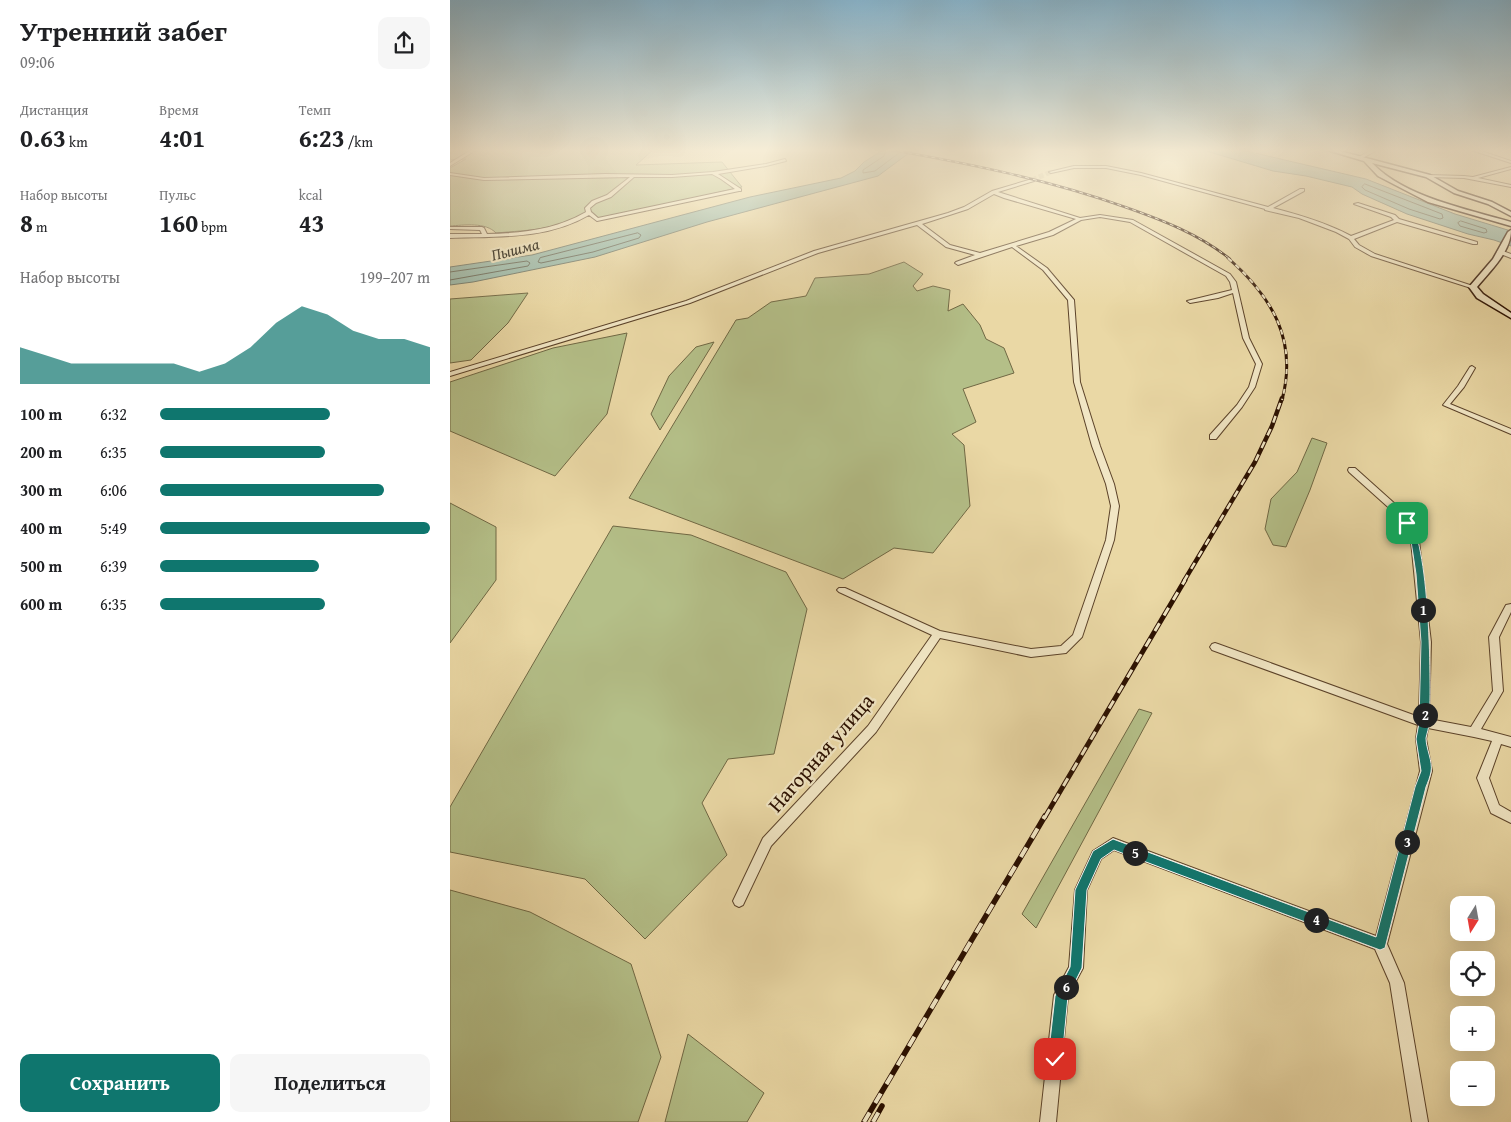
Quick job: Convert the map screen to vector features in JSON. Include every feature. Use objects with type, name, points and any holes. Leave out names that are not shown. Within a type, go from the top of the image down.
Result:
[{"type":"main road","points":[[1435,202],[1511,224]]},
{"type":"main road","points":[[1488,202],[1511,214]]},
{"type":"main road","points":[[1511,232],[1489,270],[1473,287],[1480,296],[1511,316]]},
{"type":"street","points":[[594,202],[588,208],[589,213],[597,220],[680,202]]},
{"type":"street","points":[[450,374],[688,302],[816,252],[918,223],[966,208],[976,202]]},
{"type":"street","points":[[1024,202],[1080,219]]},
{"type":"street","points":[[1246,202],[1321,224],[1351,238],[1357,246],[1372,255],[1473,287]]},
{"type":"street","points":[[1267,208],[1278,202]]},
{"type":"street","points":[[1356,204],[1393,216],[1397,220],[1476,243]]},
{"type":"street","points":[[450,236],[485,235],[559,228],[579,220],[589,213]]},
{"type":"street","points":[[958,263],[978,254],[1012,246],[1069,226],[1080,219],[1100,216],[1131,221],[1219,268],[1233,282],[1246,338],[1259,364],[1248,393],[1213,437]]},
{"type":"street","points":[[1351,238],[1397,220]]},
{"type":"street","points":[[918,223],[948,246],[978,254]]},
{"type":"street","points":[[450,228],[482,229],[485,235]]},
{"type":"street","points":[[842,590],[938,634],[1031,653],[1063,650],[1077,637],[1114,527],[1115,506],[1110,484],[1096,446],[1077,382],[1071,300],[1045,270],[1012,246]]},
{"type":"street","points":[[1502,249],[1511,256]]},
{"type":"street","points":[[1190,301],[1234,291]]},
{"type":"street","points":[[1472,368],[1461,387],[1446,405],[1511,432]]},
{"type":"street","points":[[1352,470],[1391,504],[1407,523],[1415,541],[1420,574],[1426,642],[1424,723],[1421,739],[1426,771],[1380,944],[1397,983],[1420,1122]]},
{"type":"street","points":[[1474,732],[1498,692],[1494,637],[1509,607],[1511,607]]},
{"type":"street","name":"Нагорная улица","points":[[739,901],[767,842],[872,730],[938,634]]},
{"type":"street","points":[[1215,647],[1424,723],[1474,732],[1511,742]]},
{"type":"street","points":[[1498,739],[1483,778],[1495,809],[1511,818]]},
{"type":"street","points":[[1048,1122],[1062,996],[1076,968],[1081,890],[1097,855],[1113,844],[1380,944]]},
{"type":"green space","points":[[450,202],[674,202],[600,219],[590,210],[568,222],[533,230],[496,233],[487,227],[481,226],[450,226]]},
{"type":"green space","points":[[904,262],[923,274],[913,286],[917,291],[933,286],[950,290],[948,311],[963,304],[980,325],[986,339],[1004,348],[1014,373],[963,389],[976,422],[952,434],[964,445],[970,506],[933,553],[894,548],[843,579],[629,498],[736,320],[748,318],[771,302],[806,296],[815,278],[869,274]]},
{"type":"green space","points":[[528,293],[508,323],[471,360],[450,363],[450,299]]},
{"type":"green space","points":[[627,333],[607,414],[555,476],[450,431],[450,382],[553,348]]},
{"type":"green space","points":[[714,342],[660,430],[651,414],[669,376],[696,347]]},
{"type":"green space","points":[[1312,438],[1327,443],[1310,490],[1286,547],[1273,545],[1265,529],[1271,499],[1297,472]]},
{"type":"green space","points":[[450,503],[496,527],[496,580],[450,643]]},
{"type":"green space","points":[[613,526],[691,535],[786,572],[807,609],[774,754],[728,759],[702,803],[727,855],[645,939],[585,879],[450,852],[450,807]]},
{"type":"green space","points":[[1139,709],[1152,713],[1036,928],[1022,914]]},
{"type":"green space","points":[[450,890],[530,912],[631,964],[661,1057],[638,1122],[450,1122]]},
{"type":"green space","points":[[688,1034],[764,1093],[747,1122],[665,1122]]},
{"type":"water","name":"Пышма","points":[[730,202],[780,202],[707,222],[595,257],[450,285],[450,267],[532,255]]},
{"type":"water","points":[[1381,202],[1425,202],[1455,214],[1511,231],[1511,246],[1468,234],[1407,214]]},
{"type":"railway","points":[[1111,202],[1180,228],[1206,242],[1230,259]]},
{"type":"railway","points":[[1228,258],[1257,288],[1269,304],[1278,321],[1284,339],[1286,358],[1286,378],[1282,400]]},
{"type":"railway","points":[[1184,581],[1255,462],[1272,426],[1282,398]]},
{"type":"railway","points":[[1045,817],[1185,580]]},
{"type":"railway","points":[[864,1122],[1045,816]]},
{"type":"railway","points":[[873,1122],[882,1106]]},
{"type":"route","points":[[1055,1059],[1062,996],[1076,968],[1081,890],[1097,855],[1113,844],[1380,944],[1426,771],[1425,752],[1421,739],[1424,723],[1426,642],[1415,541],[1407,523]]}]
